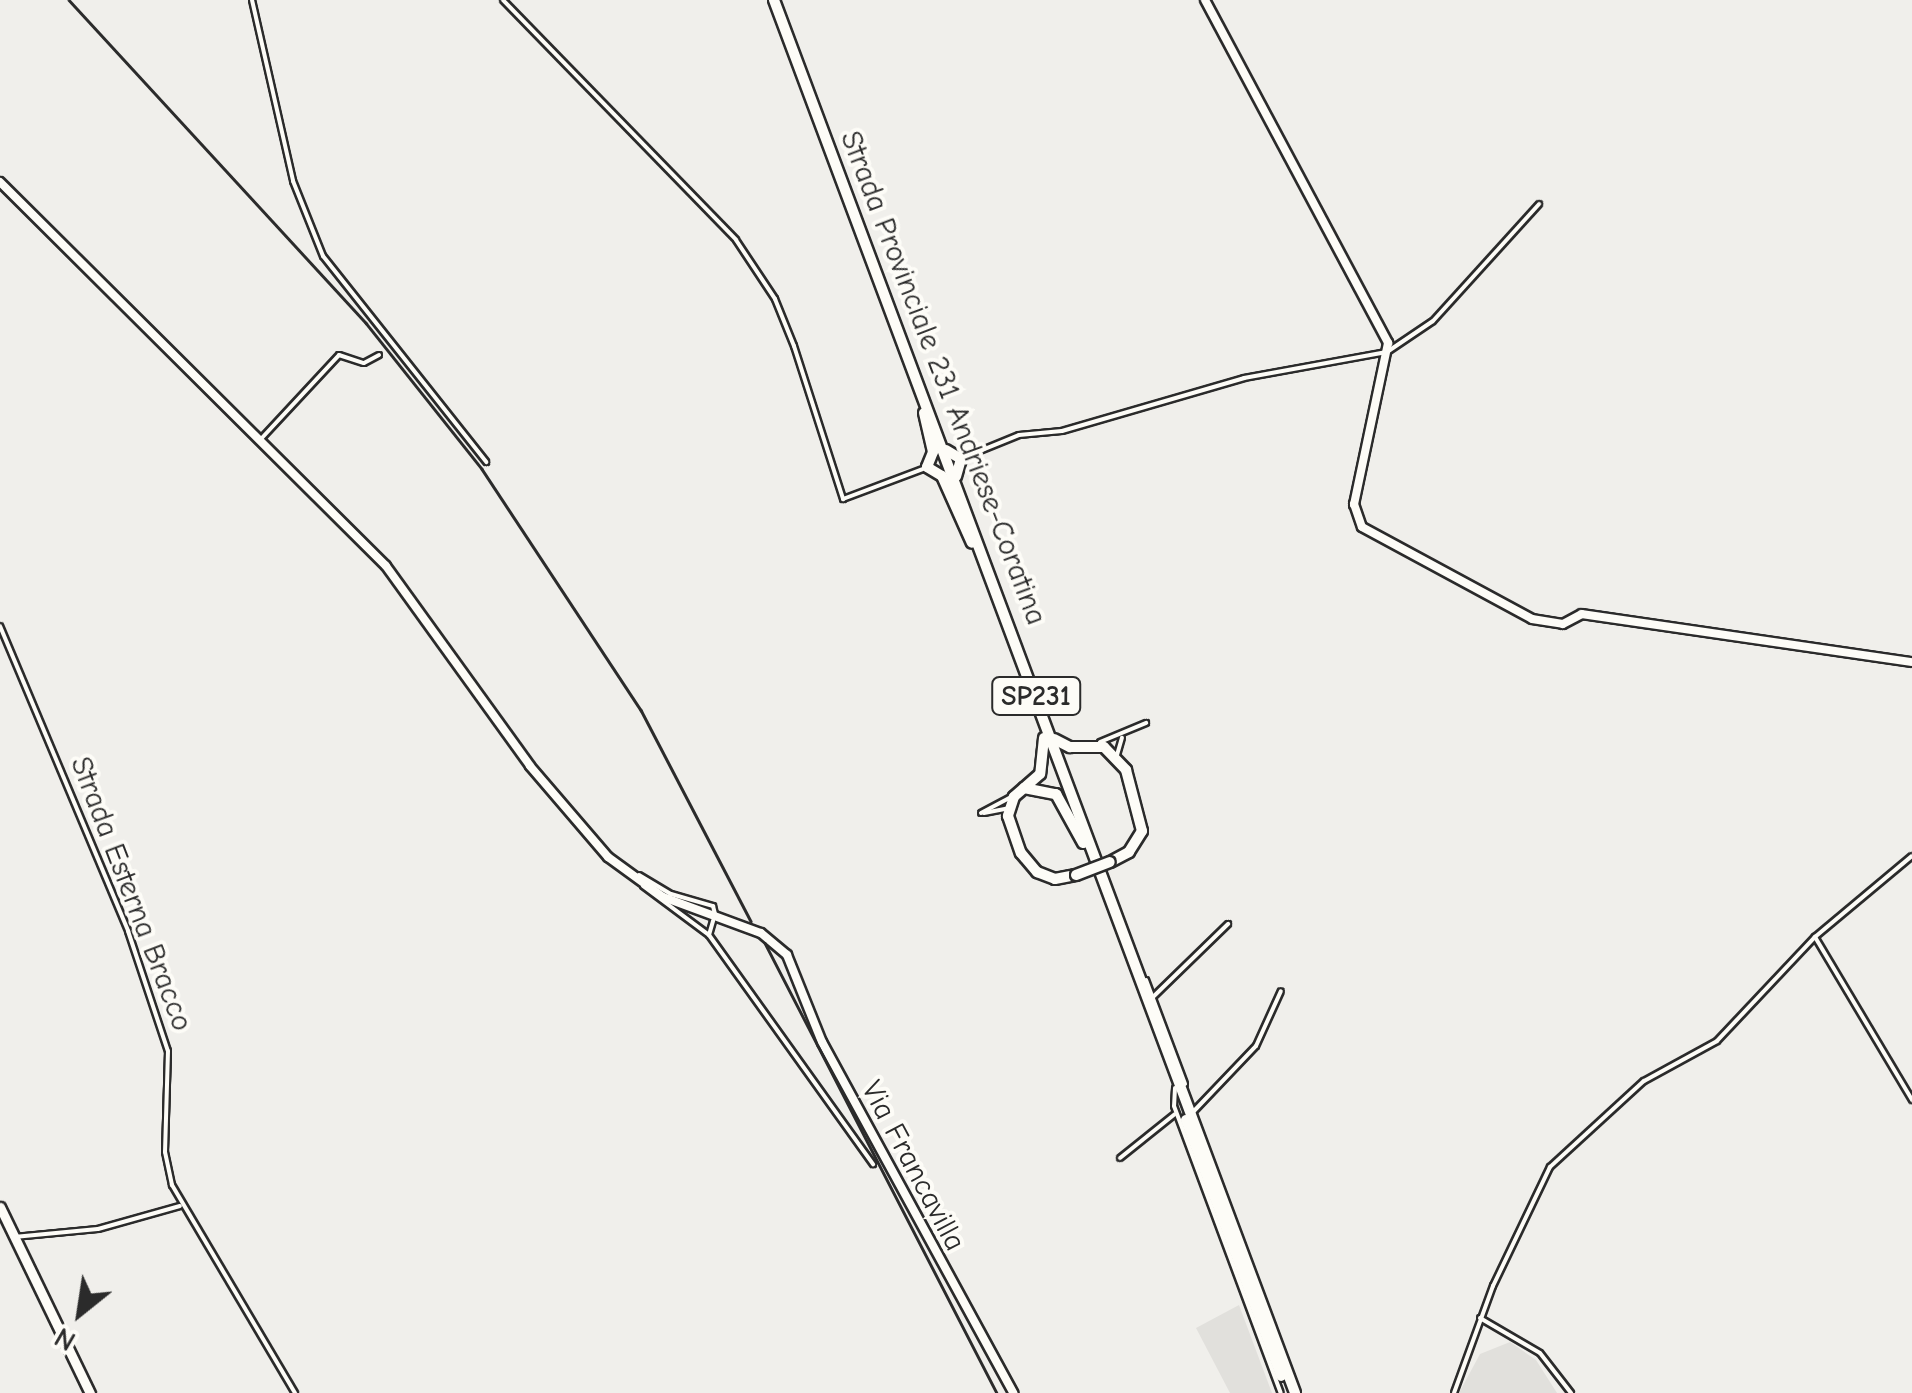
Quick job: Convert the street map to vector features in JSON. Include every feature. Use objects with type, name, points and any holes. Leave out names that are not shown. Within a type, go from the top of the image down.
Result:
[{"type":"highway","name":"Strada Provinciale 231 Andriese-Coratina","points":[[770,0],[972,524],[1291,1393]]},
{"type":"highway","points":[[926,410],[933,452],[927,467],[942,476],[972,544]]},
{"type":"highway","points":[[926,410],[948,454],[961,459],[956,474],[972,524]]},
{"type":"highway","name":"Strada Provinciale 231 Andriese-Coratina","points":[[926,410],[1044,738],[1291,1393]]},
{"type":"highway","points":[[1043,715],[1056,741],[1109,744]]},
{"type":"highway","points":[[1044,738],[1040,774],[1015,798],[1010,824],[1037,872],[1055,879],[1110,862],[1136,844],[1143,819],[1109,744]]},
{"type":"highway","points":[[1070,787],[1071,763],[1109,744]]},
{"type":"highway","points":[[1015,798],[1056,794],[1083,843]]},
{"type":"main road","points":[[0,1206],[90,1393]]},
{"type":"street","points":[[252,0],[293,181],[323,256],[486,462]]},
{"type":"street","points":[[503,0],[736,240],[775,299],[843,498],[927,467]]},
{"type":"street","points":[[1204,0],[1382,327],[1387,352],[1356,518],[1378,540],[1476,590],[1554,623],[1582,614],[1912,662]]},
{"type":"street","points":[[0,182],[386,566],[530,766],[620,867],[709,936],[873,1164]]},
{"type":"street","points":[[961,459],[1019,435],[1062,430],[1244,378],[1387,352],[1433,321],[1539,204]]},
{"type":"street","points":[[260,440],[339,355],[364,363],[379,355]]},
{"type":"street","name":"Strada Esterna Bracco","points":[[0,626],[128,931],[168,1052],[165,1152],[180,1206],[247,1304],[295,1393]]},
{"type":"street","points":[[1109,744],[1146,724]]},
{"type":"street","points":[[994,810],[1015,798]]},
{"type":"street","points":[[994,810],[1015,798]]},
{"type":"street","points":[[994,810],[1010,824]]},
{"type":"street","points":[[1454,1393],[1480,1318],[1550,1167],[1644,1081],[1728,1032],[1814,936],[1912,856]]},
{"type":"street","points":[[620,867],[713,906],[715,914]]},
{"type":"street","name":"Via Francavilla","points":[[662,900],[761,932],[787,955],[815,1026],[1013,1393]]},
{"type":"street","points":[[709,936],[713,921]]},
{"type":"street","points":[[1152,997],[1228,924]]},
{"type":"street","points":[[1814,936],[1912,1100]]},
{"type":"street","points":[[1136,972],[1152,997],[1194,1110],[1291,1393]]},
{"type":"street","points":[[1194,1110],[1256,1046],[1282,992]]},
{"type":"street","points":[[1175,1088],[1176,1113],[1291,1393]]},
{"type":"street","points":[[1120,1158],[1176,1113]]},
{"type":"street","points":[[14,1237],[98,1229],[180,1206]]},
{"type":"street","points":[[1480,1318],[1540,1353],[1571,1393]]},
{"type":"shaded area","points":[[1239,1305],[1272,1393],[1230,1393],[1196,1328]]},
{"type":"shaded area","points":[[1510,1342],[1536,1360],[1557,1393],[1459,1393],[1480,1354]]},
{"type":"railway","points":[[69,0],[366,323],[482,469],[641,710],[751,921]]},
{"type":"railway","points":[[765,943],[997,1393]]}]
